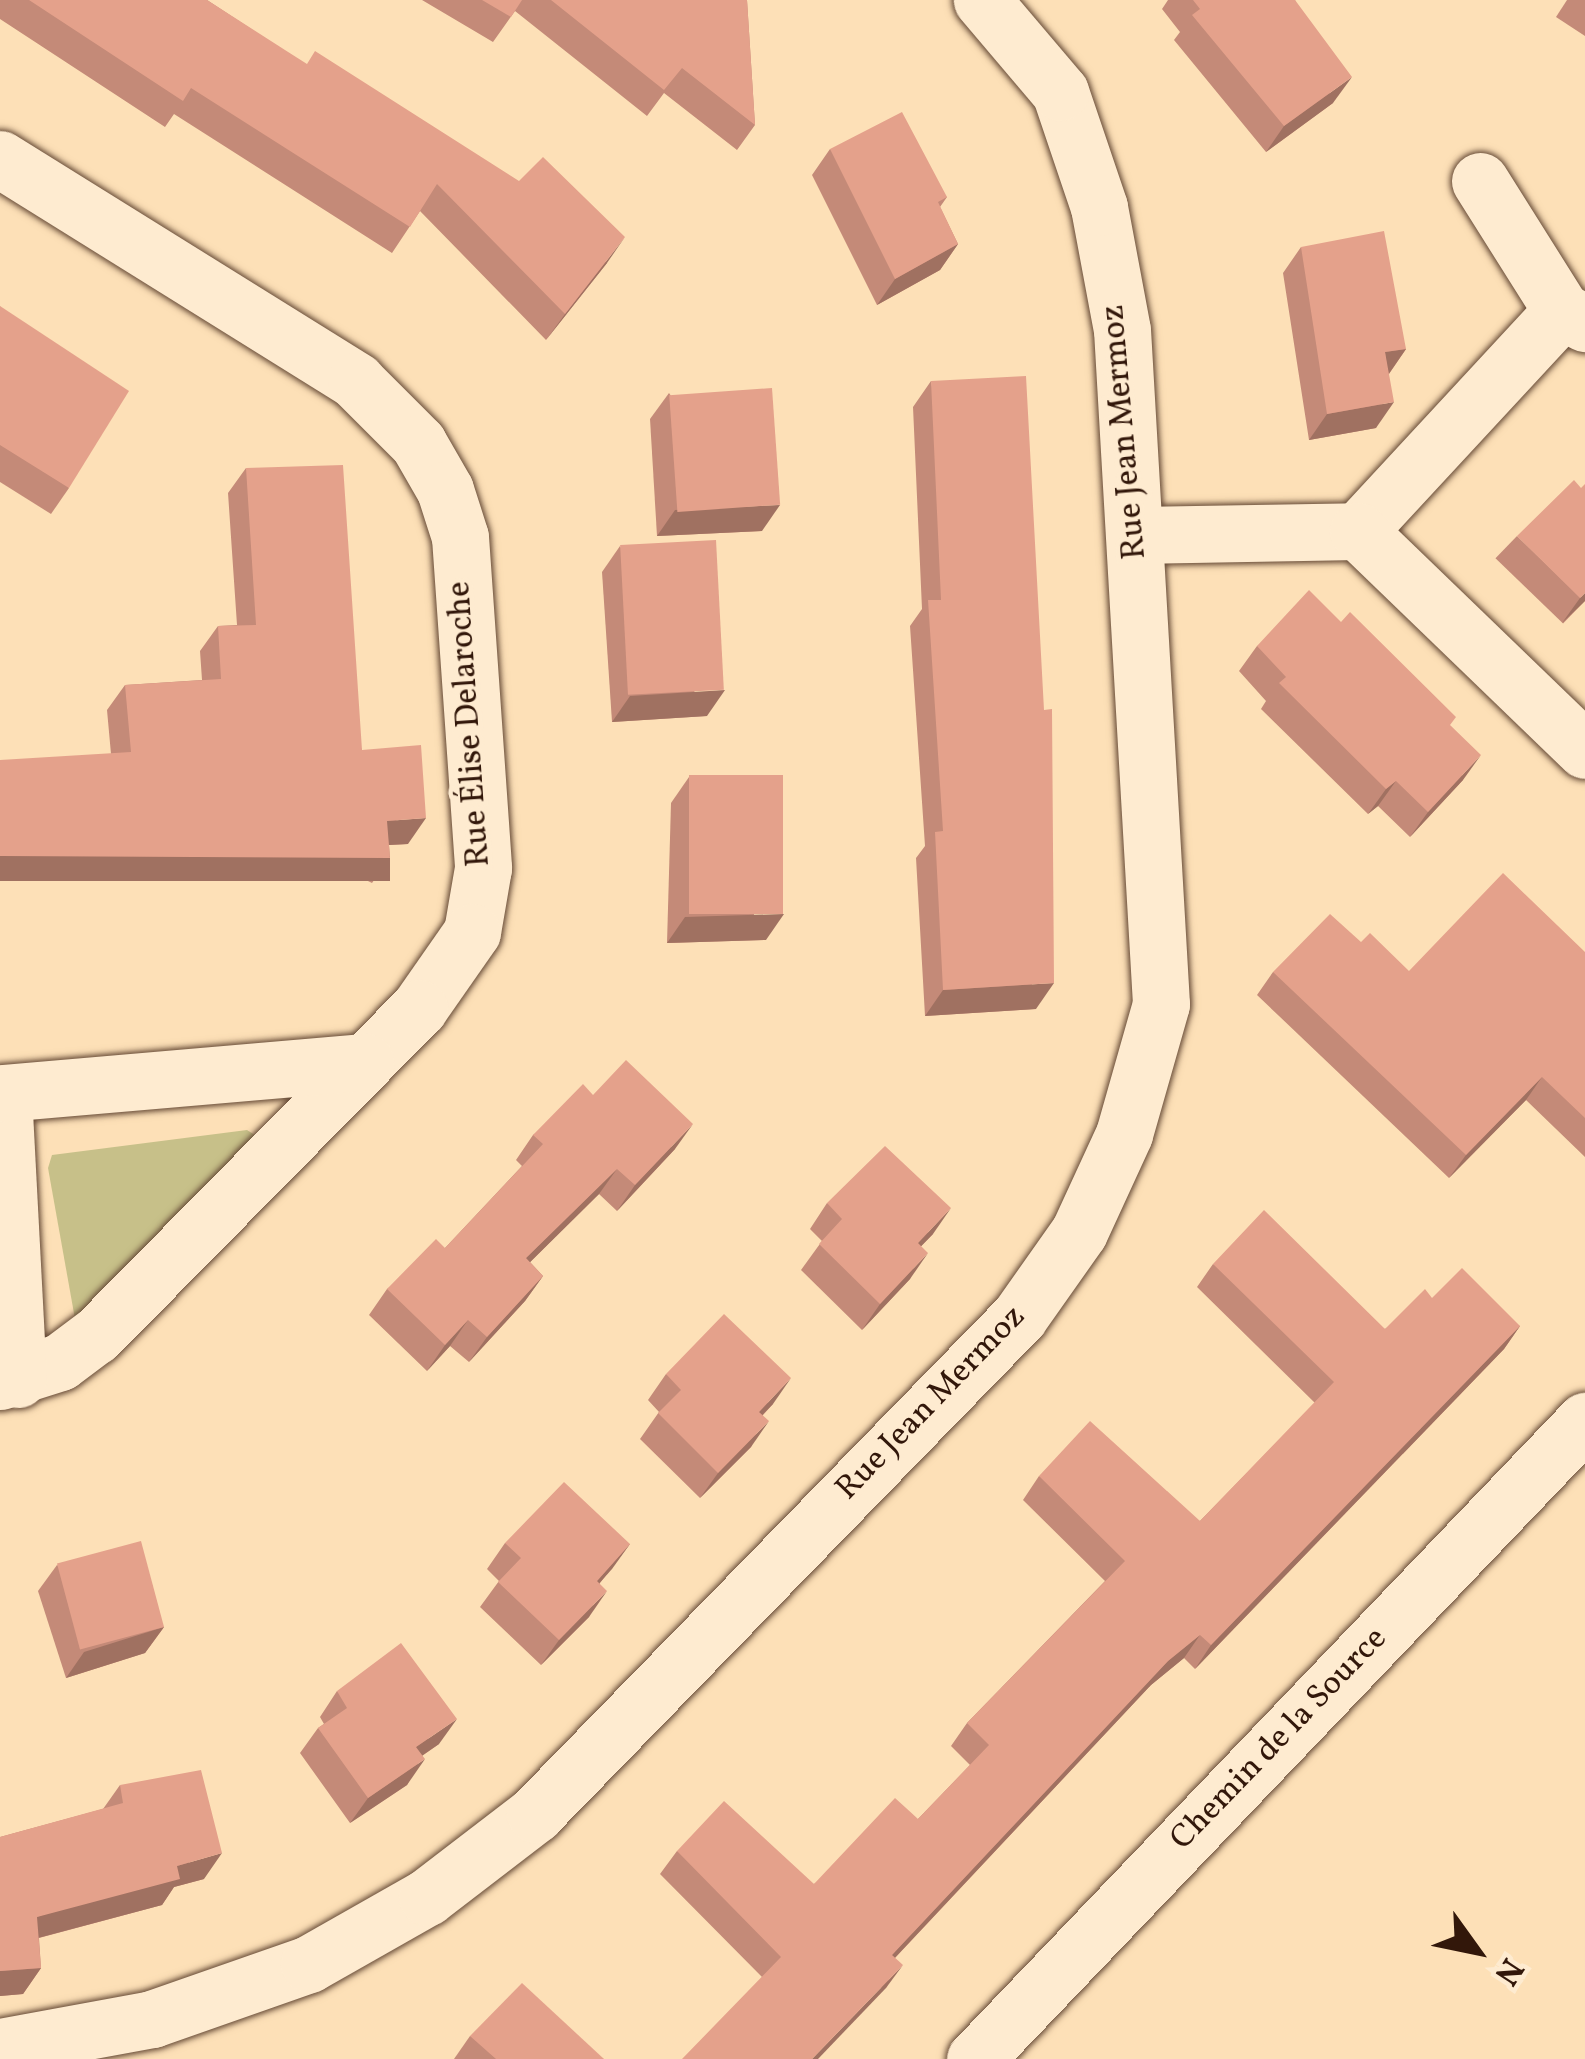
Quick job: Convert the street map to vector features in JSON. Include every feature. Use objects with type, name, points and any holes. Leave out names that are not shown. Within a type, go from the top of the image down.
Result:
[{"type":"street","name":"Rue Jean Mermoz","points":[[0,2047],[164,2039],[427,1897],[535,1814],[1019,1317],[1079,1232],[1124,1134],[1161,1004],[1122,330],[1099,206],[1060,92],[982,0]]},
{"type":"street","name":"Rue Élise Delaroche","points":[[0,159],[356,381],[418,443],[446,490],[460,537],[479,899],[448,970],[366,1062],[128,1306],[60,1362],[9,1380]]},
{"type":"street","points":[[1136,536],[1358,531],[1574,317],[1480,181]]},
{"type":"street","points":[[1358,531],[1585,750]]},
{"type":"street","points":[[9,1380],[3,1093],[366,1062]]},
{"type":"street","name":"Chemin de la Source","points":[[975,2059],[1585,1420]]},
{"type":"shaded area","points":[[247,1130],[258,1137],[75,1319],[48,1168],[52,1155]]},
{"type":"building","points":[[29,0],[207,0],[307,64],[315,51],[519,181],[543,157],[625,237],[565,314],[437,184],[410,227],[191,88],[183,101]]},
{"type":"building","points":[[482,0],[522,0],[511,17]]},
{"type":"building","points":[[551,0],[747,0],[755,125],[682,68],[664,90]]},
{"type":"building","points":[[1193,0],[1295,0],[1352,77],[1284,126],[1192,15],[1200,9]]},
{"type":"building","points":[[902,112],[947,197],[938,202],[958,244],[895,279],[830,149]]},
{"type":"building","points":[[1384,231],[1406,349],[1385,352],[1394,402],[1327,414],[1301,247]]},
{"type":"building","points":[[0,306],[129,391],[69,488],[0,445]]},
{"type":"building","points":[[1026,376],[1044,710],[1052,709],[1054,983],[943,990],[935,832],[943,831],[928,600],[941,600],[931,381]]},
{"type":"building","points":[[772,388],[780,505],[677,512],[669,395]]},
{"type":"building","points":[[343,465],[362,750],[421,745],[426,818],[387,821],[390,858],[0,856],[0,760],[131,752],[125,685],[221,679],[218,626],[256,625],[246,468]]},
{"type":"building","points":[[1574,480],[1581,488],[1585,484],[1585,593],[1580,598],[1517,536]]},
{"type":"building","points":[[716,540],[724,690],[628,695],[620,545]]},
{"type":"building","points":[[1309,590],[1341,622],[1350,612],[1456,717],[1450,725],[1481,755],[1428,812],[1396,781],[1386,789],[1279,683],[1286,677],[1257,646]]},
{"type":"building","points":[[689,775],[783,775],[783,914],[689,914]]},
{"type":"building","points":[[1503,873],[1585,952],[1585,1118],[1542,1077],[1466,1155],[1273,972],[1330,914],[1361,942],[1370,933],[1409,971]]},
{"type":"building","points":[[626,1060],[693,1124],[635,1185],[617,1169],[526,1258],[543,1276],[487,1337],[468,1320],[445,1345],[387,1289],[436,1239],[445,1248],[543,1144],[533,1135],[583,1084],[593,1095]]},
{"type":"building","points":[[885,1146],[951,1208],[918,1243],[928,1253],[880,1304],[819,1244],[842,1219],[827,1203]]},
{"type":"building","points":[[1264,1210],[1385,1329],[1425,1289],[1432,1298],[1462,1268],[1520,1326],[1211,1645],[1200,1635],[1168,1661],[892,1955],[903,1965],[812,2059],[682,2059],[781,1957],[677,1851],[724,1801],[814,1884],[895,1798],[918,1819],[989,1745],[967,1723],[1125,1561],[1039,1476],[1090,1421],[1200,1521],[1334,1382],[1213,1264]]},
{"type":"building","points":[[724,1314],[791,1378],[759,1412],[769,1421],[718,1473],[658,1413],[681,1390],[666,1374]]},
{"type":"building","points":[[564,1482],[630,1544],[597,1581],[607,1591],[559,1640],[498,1582],[521,1558],[505,1543]]},
{"type":"building","points":[[141,1541],[164,1627],[80,1649],[57,1564]]},
{"type":"building","points":[[401,1643],[457,1719],[416,1747],[425,1759],[368,1798],[318,1728],[347,1708],[337,1691]]},
{"type":"building","points":[[201,1770],[222,1853],[177,1866],[180,1879],[37,1917],[41,1968],[0,1971],[0,1837],[123,1803],[120,1785]]},
{"type":"building","points":[[522,1983],[604,2059],[496,2059],[470,2036]]}]
